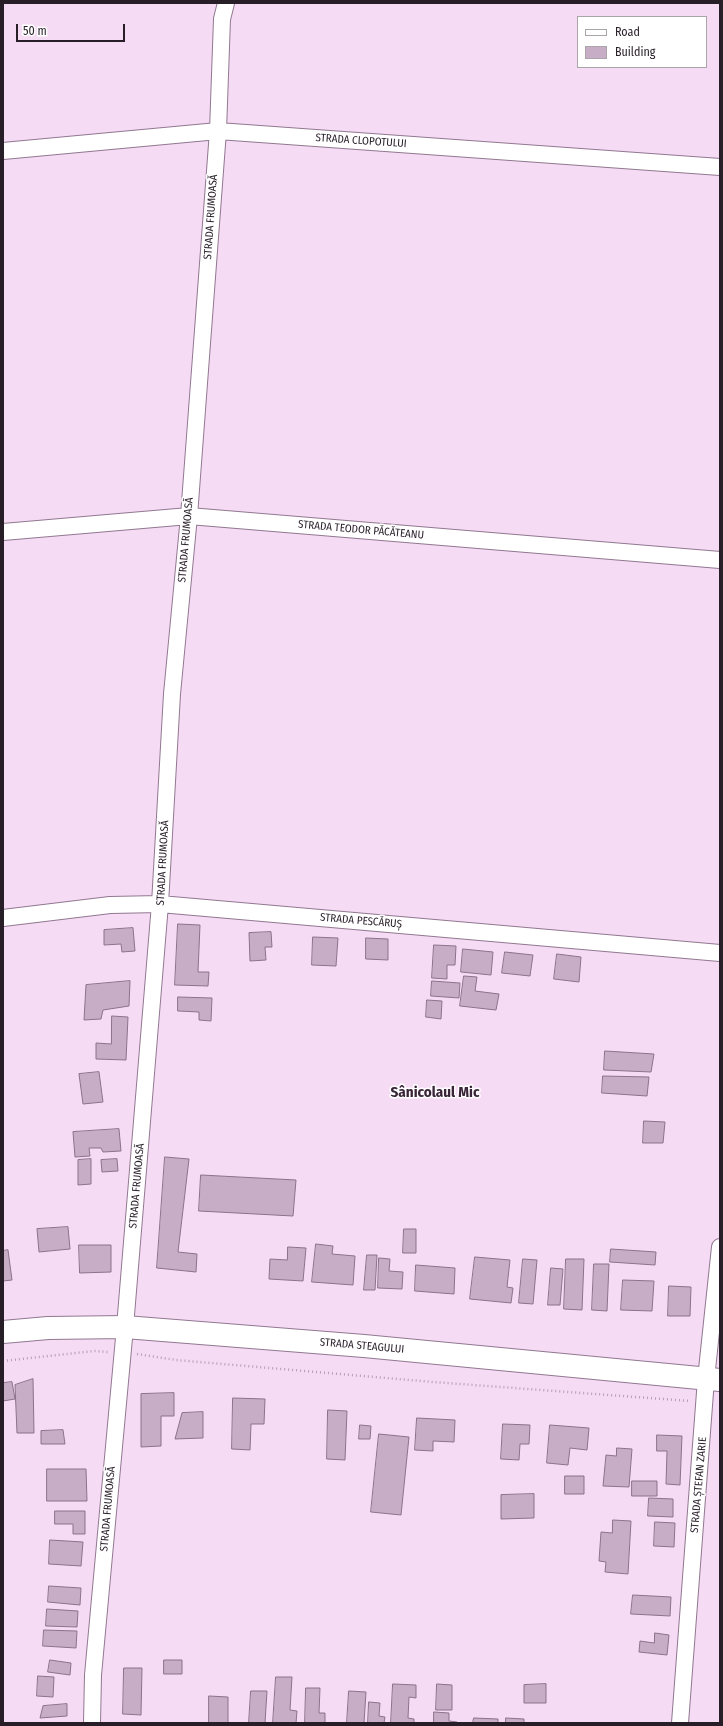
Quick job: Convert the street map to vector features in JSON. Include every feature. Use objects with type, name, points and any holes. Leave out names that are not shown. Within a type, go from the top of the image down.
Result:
[{"type":"main road","name":"STRADA STEAGULUI","points":[[3,1332],[48,1328],[125,1327],[364,1346],[713,1380]]},
{"type":"street","points":[[214,3],[222,19]]},
{"type":"street","name":"STRADA FRUMOASĂ","points":[[92,1723],[93,1675],[125,1327],[160,904],[172,694],[189,516],[218,131],[222,19],[226,3]]},
{"type":"street","name":"STRADA CLOPOTULUI","points":[[3,151],[218,131],[720,167]]},
{"type":"street","name":"STRADA TEODOR PĂCĂTEANU","points":[[3,532],[189,516],[720,560]]},
{"type":"street","name":"STRADA PESCĂRUȘ","points":[[3,918],[110,905],[160,904],[720,953]]},
{"type":"street","name":"STRADA ȘTEFAN ZARIE","points":[[680,1723],[706,1402],[713,1380],[720,1247]]},
{"type":"path","points":[[3,1361],[94,1351],[122,1352],[176,1360],[433,1382],[706,1402]]},
{"type":"building","points":[[178,924],[200,925],[198,972],[209,972],[208,986],[175,985]]},
{"type":"building","points":[[133,928],[135,951],[122,952],[121,944],[104,945],[104,930]]},
{"type":"building","points":[[271,932],[272,947],[265,947],[266,960],[250,961],[249,933]]},
{"type":"building","points":[[313,937],[338,938],[336,966],[312,965]]},
{"type":"building","points":[[366,938],[388,939],[388,960],[366,959]]},
{"type":"building","points":[[434,945],[456,946],[455,965],[447,965],[447,979],[432,978]]},
{"type":"building","points":[[463,949],[493,952],[491,975],[461,972]]},
{"type":"building","points":[[505,952],[533,955],[530,976],[502,973]]},
{"type":"building","points":[[557,954],[581,957],[579,982],[554,979]]},
{"type":"building","points":[[464,976],[477,977],[475,991],[499,994],[496,1010],[460,1006]]},
{"type":"building","points":[[130,981],[129,1006],[103,1010],[101,1019],[84,1020],[86,985]]},
{"type":"building","points":[[432,981],[460,983],[459,998],[431,996]]},
{"type":"building","points":[[178,997],[212,998],[211,1021],[199,1020],[199,1012],[178,1011]]},
{"type":"building","points":[[427,1000],[442,1001],[441,1019],[426,1017]]},
{"type":"building","points":[[112,1016],[128,1017],[126,1060],[96,1059],[96,1043],[111,1044]]},
{"type":"building","points":[[605,1051],[654,1054],[651,1072],[604,1070]]},
{"type":"building","points":[[99,1072],[103,1102],[83,1104],[79,1074]]},
{"type":"building","points":[[603,1076],[649,1077],[647,1096],[602,1093]]},
{"type":"building","points":[[644,1121],[665,1122],[663,1143],[643,1143]]},
{"type":"building","points":[[119,1129],[121,1151],[103,1152],[101,1148],[89,1148],[90,1156],[75,1157],[73,1132]]},
{"type":"building","points":[[165,1157],[189,1159],[178,1252],[197,1254],[196,1272],[157,1268]]},
{"type":"building","points":[[91,1159],[91,1184],[78,1185],[78,1160]]},
{"type":"building","points":[[117,1159],[118,1171],[102,1172],[101,1160]]},
{"type":"building","points":[[201,1175],[296,1180],[293,1216],[199,1211]]},
{"type":"building","points":[[68,1227],[70,1249],[39,1252],[37,1229]]},
{"type":"building","points":[[404,1229],[416,1229],[416,1253],[403,1253]]},
{"type":"building","points":[[316,1244],[333,1246],[332,1254],[355,1256],[353,1285],[312,1282]]},
{"type":"building","points":[[79,1245],[111,1245],[111,1272],[80,1273]]},
{"type":"building","points":[[288,1247],[306,1248],[303,1281],[269,1279],[270,1259],[287,1260]]},
{"type":"building","points":[[611,1249],[656,1252],[655,1265],[610,1262]]},
{"type":"building","points":[[8,1250],[12,1280],[3,1281],[3,1251]]},
{"type":"building","points":[[367,1255],[377,1255],[375,1290],[364,1290]]},
{"type":"building","points":[[475,1257],[510,1260],[507,1287],[513,1288],[511,1303],[470,1299]]},
{"type":"building","points":[[379,1258],[390,1259],[389,1271],[403,1272],[402,1289],[378,1288]]},
{"type":"building","points":[[523,1259],[537,1260],[533,1304],[519,1303]]},
{"type":"building","points":[[566,1259],[584,1259],[582,1310],[564,1309]]},
{"type":"building","points":[[594,1264],[609,1264],[607,1311],[592,1310]]},
{"type":"building","points":[[416,1265],[455,1268],[454,1294],[415,1291]]},
{"type":"building","points":[[551,1268],[563,1269],[560,1305],[548,1305]]},
{"type":"building","points":[[623,1280],[654,1281],[652,1311],[621,1310]]},
{"type":"building","points":[[669,1286],[691,1287],[690,1316],[668,1316]]},
{"type":"building","points":[[33,1379],[34,1433],[17,1433],[15,1385]]},
{"type":"building","points":[[12,1382],[15,1399],[3,1401],[3,1383]]},
{"type":"building","points":[[174,1393],[174,1416],[161,1416],[161,1446],[141,1447],[141,1394]]},
{"type":"building","points":[[233,1398],[265,1399],[264,1424],[251,1424],[250,1450],[232,1449]]},
{"type":"building","points":[[328,1410],[347,1411],[345,1460],[327,1459]]},
{"type":"building","points":[[203,1412],[203,1438],[175,1439],[182,1413]]},
{"type":"building","points":[[417,1418],[455,1420],[454,1442],[433,1441],[433,1451],[415,1450]]},
{"type":"building","points":[[503,1424],[530,1425],[529,1444],[520,1444],[519,1460],[501,1459]]},
{"type":"building","points":[[360,1425],[371,1426],[370,1439],[359,1439]]},
{"type":"building","points":[[550,1425],[589,1428],[587,1450],[570,1448],[568,1465],[547,1463]]},
{"type":"building","points":[[63,1430],[65,1444],[41,1444],[41,1431]]},
{"type":"building","points":[[379,1434],[409,1437],[401,1515],[371,1512]]},
{"type":"building","points":[[657,1435],[682,1436],[680,1485],[666,1484],[667,1451],[657,1451]]},
{"type":"building","points":[[617,1448],[632,1449],[629,1487],[603,1486],[606,1455],[616,1456]]},
{"type":"building","points":[[47,1469],[86,1469],[87,1501],[47,1501]]},
{"type":"building","points":[[565,1476],[584,1476],[584,1494],[565,1494]]},
{"type":"building","points":[[632,1481],[657,1481],[657,1496],[632,1496]]},
{"type":"building","points":[[534,1494],[534,1518],[501,1519],[501,1495]]},
{"type":"building","points":[[649,1498],[673,1499],[673,1517],[648,1516]]},
{"type":"building","points":[[55,1511],[85,1511],[85,1534],[73,1534],[73,1524],[55,1524]]},
{"type":"building","points":[[613,1520],[631,1521],[628,1574],[605,1572],[606,1562],[599,1561],[601,1532],[612,1533]]},
{"type":"building","points":[[655,1522],[675,1523],[674,1547],[654,1546]]},
{"type":"building","points":[[50,1540],[83,1542],[81,1566],[49,1564]]},
{"type":"building","points":[[49,1586],[81,1588],[80,1605],[48,1602]]},
{"type":"building","points":[[633,1595],[671,1597],[670,1616],[631,1614]]},
{"type":"building","points":[[47,1609],[78,1611],[77,1627],[46,1626]]},
{"type":"building","points":[[44,1630],[77,1631],[76,1648],[43,1646]]},
{"type":"building","points":[[655,1633],[669,1635],[667,1655],[639,1652],[640,1641],[654,1643]]},
{"type":"building","points":[[50,1660],[71,1663],[70,1675],[48,1672]]},
{"type":"building","points":[[164,1660],[182,1660],[182,1674],[164,1674]]},
{"type":"building","points":[[124,1668],[142,1668],[141,1715],[123,1714]]},
{"type":"building","points":[[38,1676],[54,1677],[53,1697],[37,1696]]},
{"type":"building","points":[[276,1677],[292,1677],[290,1710],[297,1711],[296,1723],[273,1723]]},
{"type":"building","points":[[393,1684],[416,1685],[416,1698],[409,1697],[408,1718],[414,1719],[414,1723],[391,1723]]},
{"type":"building","points":[[437,1684],[452,1685],[452,1710],[436,1710]]},
{"type":"building","points":[[546,1684],[546,1703],[524,1703],[524,1685]]},
{"type":"building","points":[[306,1688],[320,1688],[319,1713],[325,1713],[325,1723],[305,1723]]},
{"type":"building","points":[[251,1691],[267,1691],[265,1723],[249,1723]]},
{"type":"building","points":[[349,1691],[366,1692],[364,1723],[347,1723]]},
{"type":"building","points":[[209,1696],[228,1697],[228,1723],[209,1723]]},
{"type":"building","points":[[369,1702],[380,1703],[379,1716],[385,1717],[384,1723],[368,1723]]},
{"type":"building","points":[[67,1704],[67,1716],[40,1718],[43,1706]]},
{"type":"building","points":[[434,1712],[449,1713],[449,1721],[457,1723],[434,1723]]},
{"type":"building","points":[[474,1718],[498,1719],[498,1723],[473,1723]]},
{"type":"building","points":[[506,1718],[524,1719],[524,1723],[506,1723]]},
{"type":"district","name":"Sânicolaul Mic","points":[[435,1093]]}]
